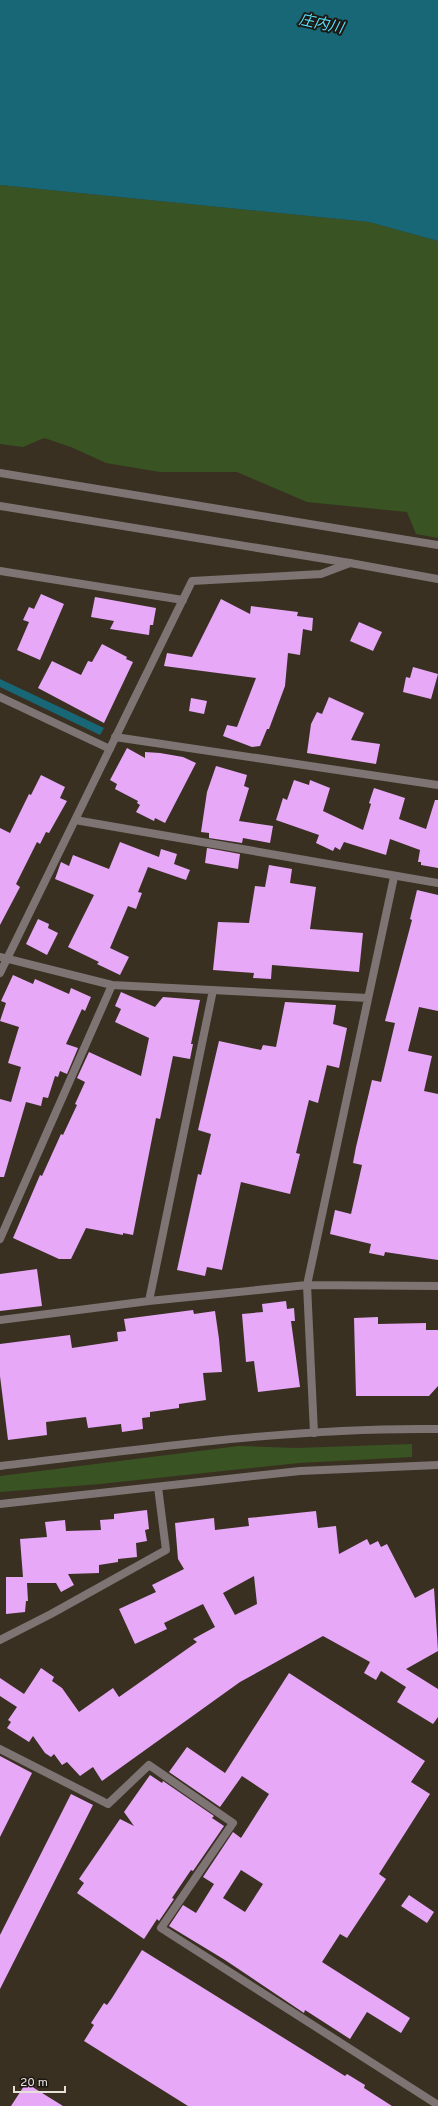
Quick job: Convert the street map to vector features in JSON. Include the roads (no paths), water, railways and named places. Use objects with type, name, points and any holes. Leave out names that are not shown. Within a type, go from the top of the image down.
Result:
[{"type":"street","points":[[0,473],[438,545]]},
{"type":"street","points":[[0,506],[350,562],[438,579]]},
{"type":"street","points":[[0,973],[3,958],[75,820],[192,581],[321,574],[350,562]]},
{"type":"street","points":[[0,571],[183,600]]},
{"type":"street","points":[[0,697],[110,749]]},
{"type":"street","points":[[115,737],[438,785]]},
{"type":"street","points":[[75,820],[438,884]]},
{"type":"street","points":[[314,1433],[307,1285],[394,877]]},
{"type":"street","points":[[3,958],[112,985],[368,998]]},
{"type":"street","points":[[0,1239],[112,985]]},
{"type":"street","points":[[149,1301],[213,990]]},
{"type":"street","points":[[0,1320],[149,1301],[307,1285],[438,1286]]},
{"type":"street","points":[[0,1466],[233,1439],[391,1428],[438,1429]]},
{"type":"street","points":[[0,1504],[300,1471],[438,1465]]},
{"type":"street","points":[[0,1640],[51,1614],[166,1550],[158,1487]]},
{"type":"street","points":[[0,1750],[108,1804],[149,1765],[233,1823],[161,1928],[438,2105]]},
{"type":"water","name":"庄内川","points":[[0,0],[438,0],[438,241],[369,222],[0,185]]},
{"type":"water","points":[[0,679],[104,728],[100,735],[0,687]]}]
